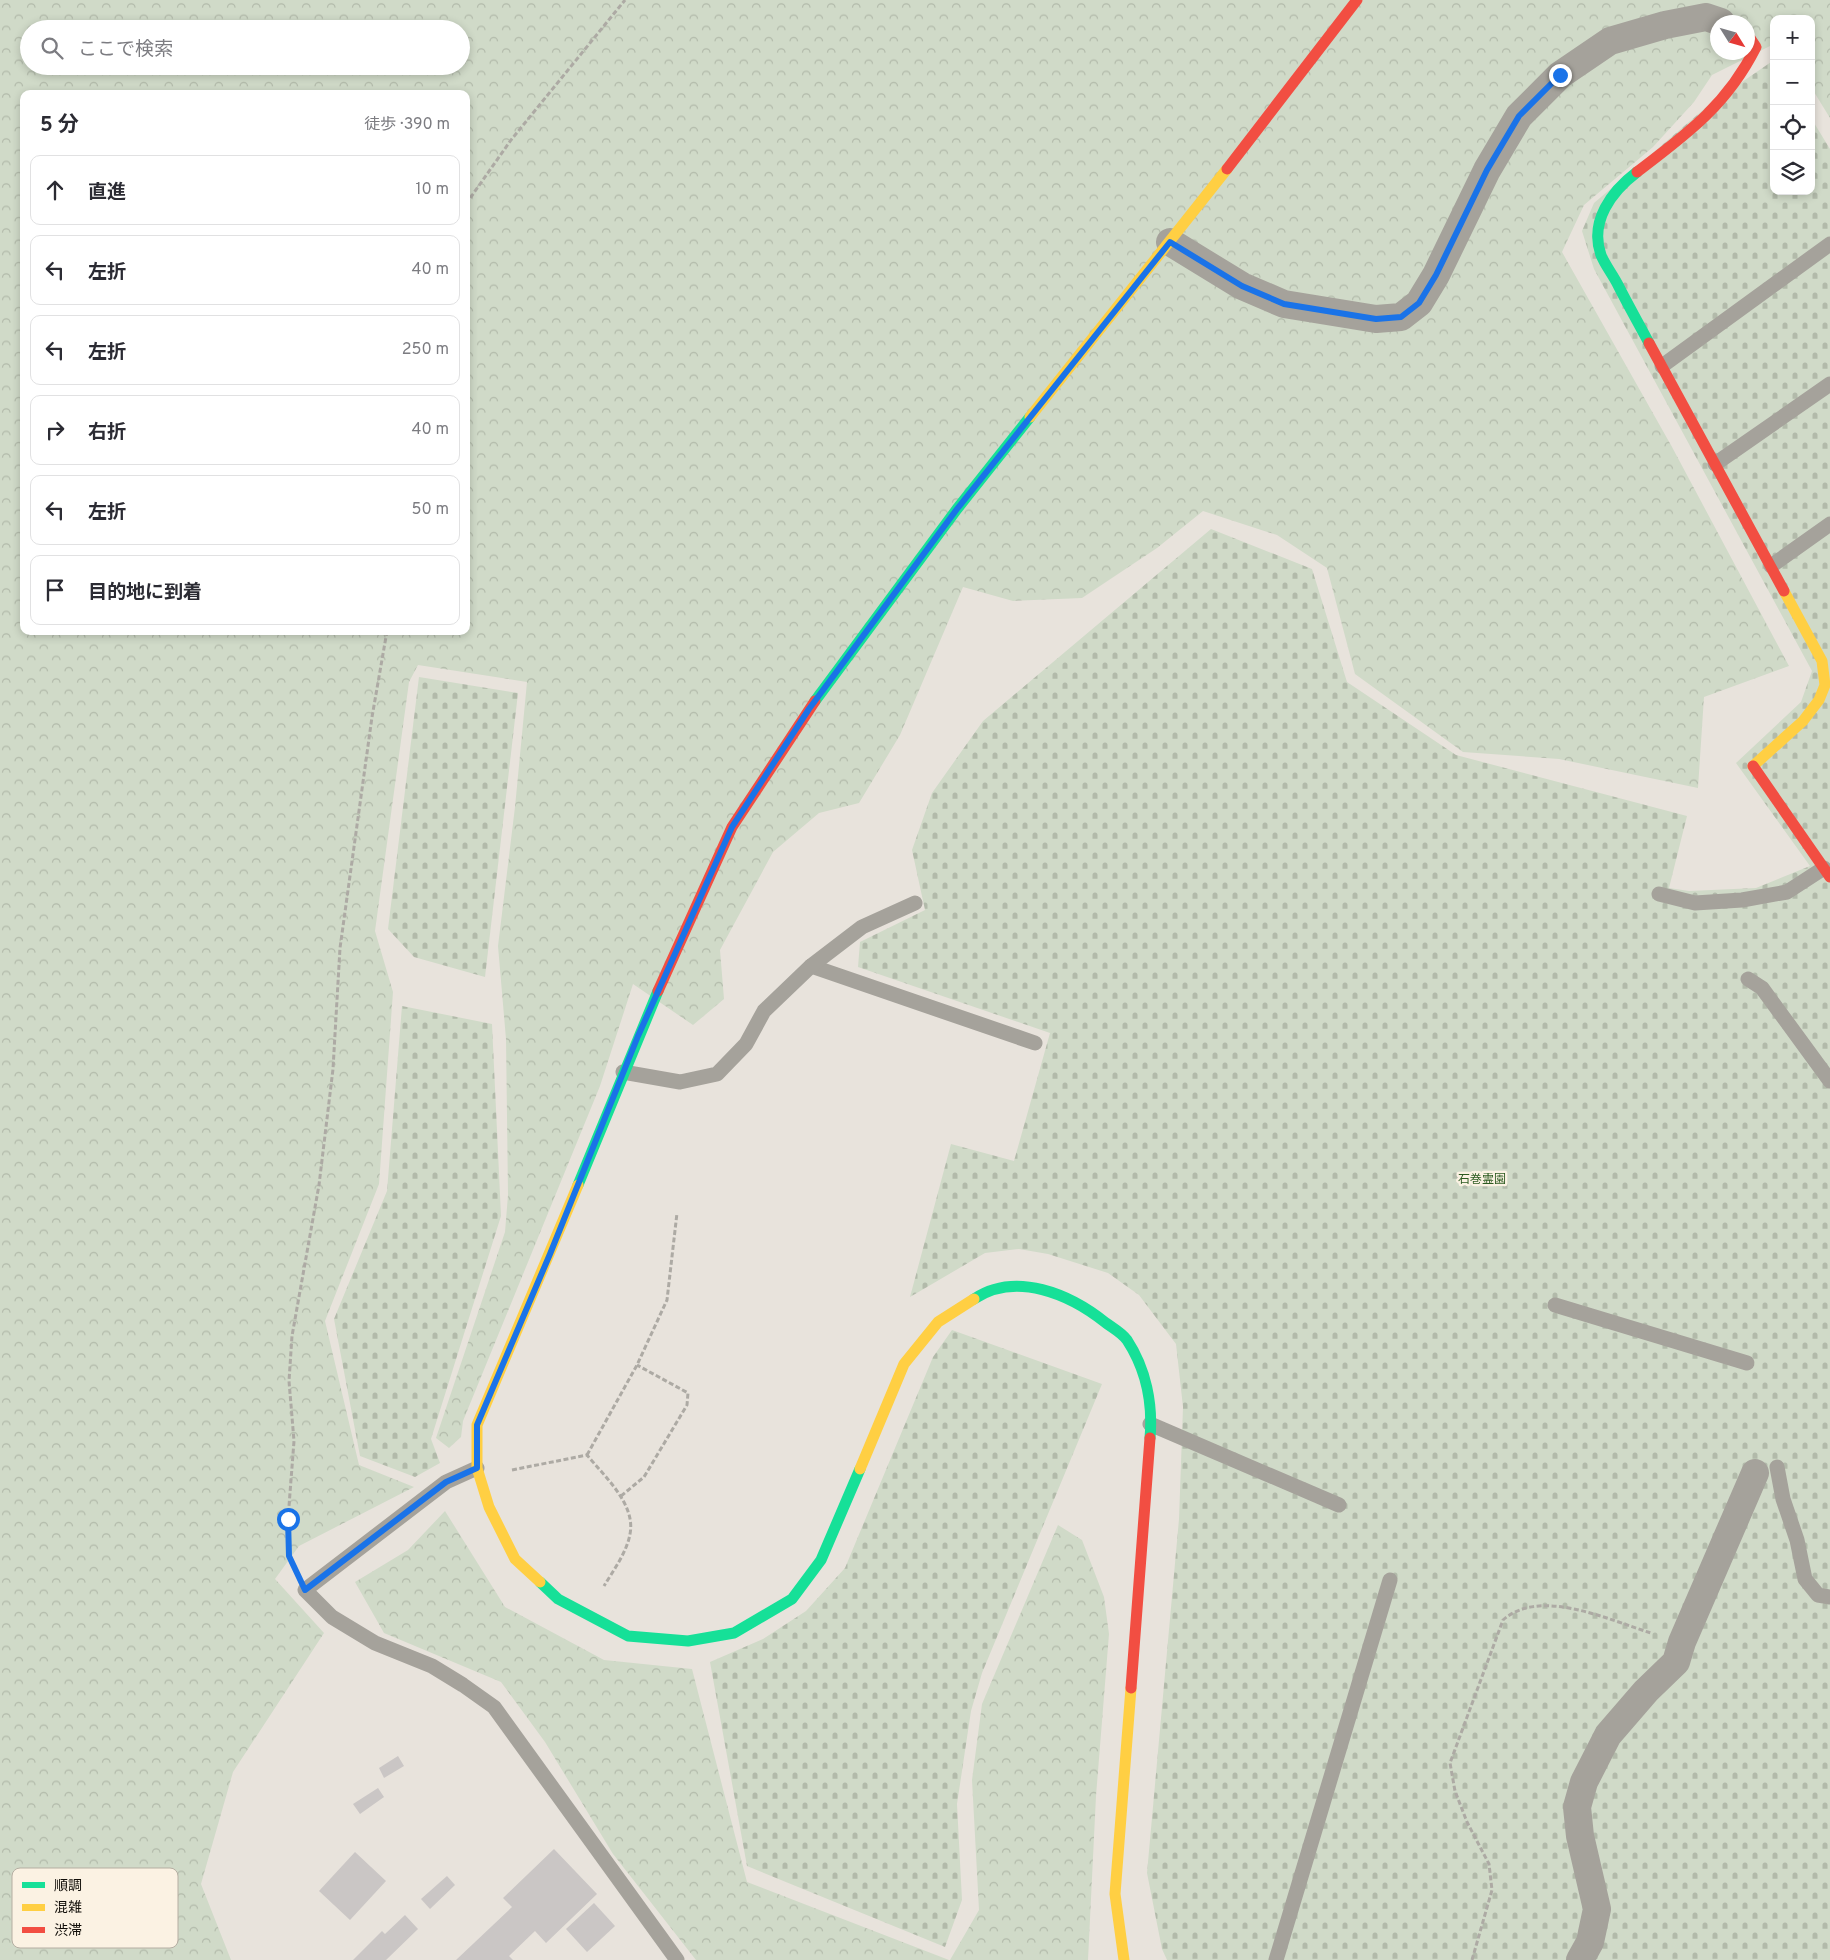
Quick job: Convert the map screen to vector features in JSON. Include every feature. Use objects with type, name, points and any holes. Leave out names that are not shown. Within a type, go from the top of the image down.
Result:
[{"type":"street","points":[[1124,1960],[1115,1894],[1150,1424],[1147,1381],[1126,1338],[1084,1305],[1033,1286],[987,1290],[938,1322],[904,1364],[822,1560],[792,1599],[734,1633],[688,1641],[628,1636],[558,1599],[515,1559],[489,1507],[477,1468],[477,1425],[550,1254],[623,1072],[732,827],[809,709],[957,509],[1170,242],[1357,0]]},
{"type":"street","points":[[1170,242],[1242,286],[1284,304],[1376,319],[1401,317],[1419,303],[1432,282],[1487,170],[1519,116],[1560,75],[1610,42],[1665,25],[1706,17],[1710,18]]},
{"type":"street","points":[[1750,60],[1746,69],[1718,107],[1682,140],[1621,186],[1605,206],[1596,228],[1600,254],[1771,566],[1826,659],[1826,687],[1813,708],[1753,766],[1827,872]]},
{"type":"street","points":[[1580,1960],[1590,1942],[1597,1909],[1580,1836],[1577,1807],[1584,1782],[1608,1735],[1646,1691],[1676,1662],[1682,1642],[1766,1470]]},
{"type":"lane","points":[[1662,366],[1830,244]]},
{"type":"lane","points":[[1715,464],[1830,384]]},
{"type":"lane","points":[[1771,566],[1830,524]]},
{"type":"lane","points":[[1659,894],[1695,903],[1742,900],[1787,892],[1827,872]]},
{"type":"lane","points":[[623,1072],[680,1082],[717,1074],[746,1044],[764,1011],[811,966],[862,927],[915,903]]},
{"type":"lane","points":[[811,966],[1035,1043]]},
{"type":"lane","points":[[1748,980],[1762,988],[1830,1081]]},
{"type":"lane","points":[[1555,1305],[1747,1363]]},
{"type":"lane","points":[[1150,1424],[1339,1505]]},
{"type":"lane","points":[[477,1468],[446,1482],[305,1590],[332,1617],[375,1643],[432,1666],[463,1685],[494,1708],[677,1960]]},
{"type":"lane","points":[[1766,1470],[1783,1498],[1797,1540],[1805,1579],[1818,1595],[1830,1597]]},
{"type":"lane","points":[[1276,1960],[1390,1580]]},
{"type":"path","points":[[470,198],[511,140],[625,0]]},
{"type":"path","points":[[305,1590],[289,1556],[288,1519],[294,1441],[289,1381],[292,1336],[319,1185],[333,1069],[340,948],[372,717],[386,635]]},
{"type":"path","points":[[587,1455],[637,1365],[667,1300],[677,1213]]},
{"type":"path","points":[[621,1496],[644,1477],[687,1405],[688,1393],[637,1365]]},
{"type":"path","points":[[502,1471],[587,1455]]},
{"type":"path","points":[[587,1455],[621,1496],[629,1512],[630,1534],[620,1559],[600,1594]]},
{"type":"path","points":[[1472,1960],[1492,1890],[1489,1864],[1467,1822],[1455,1791],[1450,1763],[1503,1620],[1512,1612],[1525,1608],[1538,1605],[1557,1605],[1682,1642]]},
{"type":"green space","points":[[0,0],[1830,0],[1830,118],[1815,94],[1815,15],[1770,15],[1770,46],[1755,54],[1755,15],[1710,15],[1710,60],[1742,60],[1712,75],[1694,102],[1653,147],[1584,205],[1562,252],[1672,447],[1789,666],[1704,697],[1698,788],[1559,759],[1463,752],[1355,674],[1327,568],[1277,535],[1203,511],[1157,548],[1082,598],[1013,601],[963,587],[900,735],[859,803],[819,813],[773,852],[720,950],[724,999],[693,1025],[633,984],[600,1086],[463,1421],[461,1437],[449,1448],[436,1438],[505,1232],[508,1195],[506,1039],[498,946],[515,807],[527,682],[418,665],[409,682],[375,931],[393,992],[379,1184],[325,1321],[359,1465],[414,1487],[299,1546],[275,1579],[324,1633],[233,1772],[201,1884],[231,1960],[0,1960]]},
{"type":"green space","name":"石巻霊園","points":[[1770,63],[1770,195],[1815,195],[1815,125],[1830,149],[1830,1960],[1167,1960],[1162,1949],[1147,1873],[1179,1519],[1183,1407],[1176,1344],[1139,1295],[1108,1273],[1048,1254],[1019,1249],[985,1253],[910,1297],[951,1144],[1014,1161],[1050,1033],[858,967],[860,942],[925,910],[912,850],[932,793],[983,721],[1211,529],[1312,569],[1347,682],[1456,755],[1687,816],[1669,888],[1689,891],[1756,888],[1810,866],[1736,763],[1801,702],[1812,671],[1594,269],[1582,231],[1594,203],[1710,104]]},
{"type":"green space","points":[[419,677],[518,693],[485,977],[414,957],[388,929]]},
{"type":"green space","points":[[402,1006],[492,1024],[501,1216],[431,1439],[440,1463],[415,1477],[360,1456],[334,1319],[387,1191]]},
{"type":"green space","points":[[952,1330],[1102,1384],[982,1673],[971,1711],[957,1804],[962,1900],[945,1947],[747,1866],[710,1662],[763,1639],[806,1611],[845,1568],[933,1357]]},
{"type":"green space","points":[[445,1511],[505,1607],[604,1660],[692,1669],[747,1882],[949,1960],[696,1960],[613,1854],[545,1742],[501,1682],[384,1633],[355,1582],[408,1550]]},
{"type":"green space","points":[[1058,1525],[1082,1540],[1104,1597],[1109,1634],[1096,1796],[1088,1960],[950,1960],[979,1910],[972,1780],[982,1704]]},
{"type":"building","points":[[398,1756],[404,1766],[384,1778],[379,1768]]},
{"type":"building","points":[[378,1788],[384,1797],[360,1814],[353,1804]]},
{"type":"building","points":[[554,1849],[597,1894],[546,1943],[535,1931],[509,1956],[513,1960],[456,1960],[512,1907],[503,1898]]},
{"type":"building","points":[[355,1852],[386,1881],[350,1920],[319,1891]]},
{"type":"building","points":[[447,1876],[455,1885],[430,1909],[421,1899]]},
{"type":"building","points":[[594,1903],[615,1926],[587,1952],[566,1929]]},
{"type":"building","points":[[405,1915],[418,1929],[386,1960],[353,1960],[382,1931],[385,1934]]},
{"type":"traffic: fast","points":[[1637,172],[1619,188],[1605,208],[1598,230],[1598,242],[1603,259],[1649,343]]},
{"type":"traffic: fast","points":[[815,701],[957,509],[1030,417]]},
{"type":"traffic: fast","points":[[578,1185],[658,991]]},
{"type":"traffic: fast","points":[[974,1299],[990,1291],[1007,1287],[1025,1287],[1042,1290],[1076,1303],[1092,1312],[1120,1333],[1134,1351],[1147,1387],[1151,1425],[1150,1438]]},
{"type":"traffic: fast","points":[[540,1582],[558,1599],[628,1636],[688,1641],[734,1633],[792,1599],[821,1560],[860,1469]]},
{"type":"traffic: slow","points":[[1030,417],[1227,169]]},
{"type":"traffic: slow","points":[[1753,766],[1803,721],[1819,700],[1825,685],[1822,661],[1784,591]]},
{"type":"traffic: slow","points":[[540,1582],[515,1559],[489,1507],[477,1468],[477,1425],[578,1185]]},
{"type":"traffic: slow","points":[[860,1469],[904,1364],[938,1322],[974,1299]]},
{"type":"traffic: slow","points":[[1124,1960],[1115,1894],[1131,1688]]},
{"type":"traffic: jam","points":[[1227,169],[1357,0]]},
{"type":"traffic: jam","points":[[1637,172],[1673,145],[1719,102],[1749,60]]},
{"type":"traffic: jam","points":[[1649,343],[1784,591]]},
{"type":"traffic: jam","points":[[658,991],[732,827],[815,701]]},
{"type":"traffic: jam","points":[[1753,766],[1830,877]]},
{"type":"traffic: jam","points":[[1131,1688],[1150,1438]]},
{"type":"route","points":[[288,1519],[289,1556],[305,1590],[446,1482],[477,1468],[477,1425],[550,1254],[638,1036],[732,827],[809,709],[957,509],[1170,242],[1242,286],[1284,304],[1376,319],[1401,317],[1419,303],[1436,275],[1487,170],[1519,116],[1560,75]]}]
